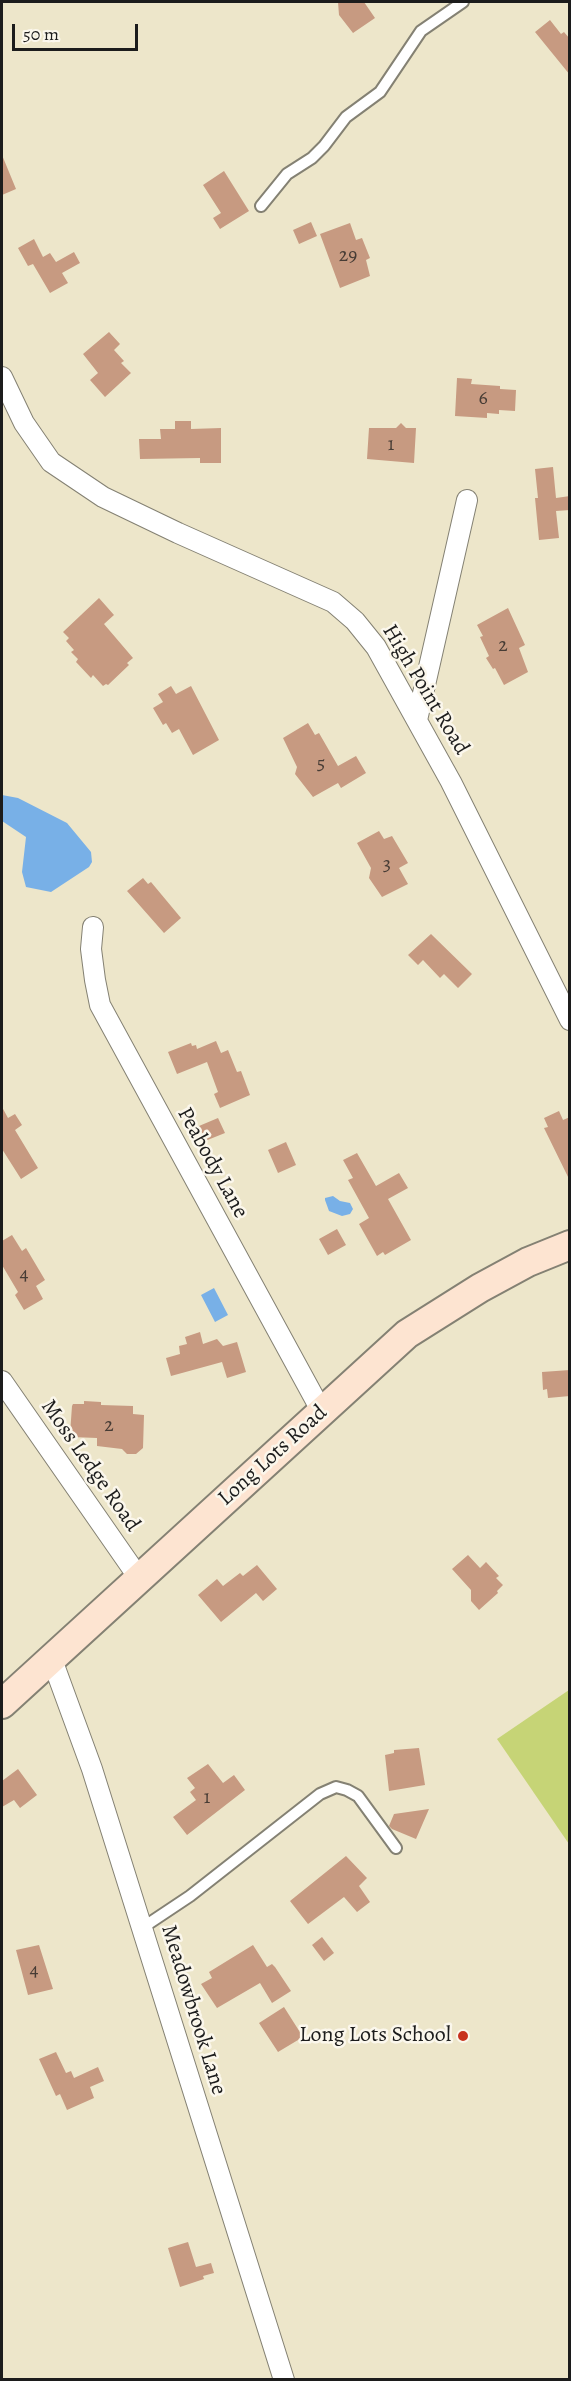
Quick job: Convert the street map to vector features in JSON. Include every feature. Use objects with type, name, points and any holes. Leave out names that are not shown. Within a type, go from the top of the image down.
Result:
[{"type":"main road","name":"Long Lots Road","points":[[2,1704],[407,1334],[480,1288],[528,1262],[570,1245]]},
{"type":"street","name":"High Point Road","points":[[2,377],[24,423],[51,462],[103,497],[333,602],[354,621],[376,647],[451,782],[570,1020]]},
{"type":"street","points":[[417,720],[467,500]]},
{"type":"street","name":"Peabody Lane","points":[[93,927],[91,949],[94,980],[100,1005],[322,1412]]},
{"type":"street","name":"Moss Ledge Road","points":[[2,1381],[139,1578]]},
{"type":"street","name":"Meadowbrook Lane","points":[[51,1657],[92,1769],[284,2379]]},
{"type":"lane","points":[[261,206],[287,174],[312,158],[324,146],[346,117],[380,92],[421,31],[463,2]]},
{"type":"lane","points":[[142,1928],[190,1896],[320,1794],[336,1787],[347,1790],[358,1797],[396,1848]]},
{"type":"green space","points":[[569,1690],[569,1844],[497,1739]]},
{"type":"water","points":[[2,795],[18,798],[67,823],[91,852],[92,862],[89,867],[51,892],[26,887],[22,872],[26,837],[2,821]]},
{"type":"water","points":[[333,1196],[340,1201],[350,1203],[353,1209],[350,1214],[342,1216],[329,1211],[325,1198]]},
{"type":"water","points":[[214,1288],[228,1315],[215,1322],[201,1295]]},
{"type":"building","points":[[338,2],[364,2],[375,18],[353,33],[339,15]]},
{"type":"building","points":[[550,20],[561,34],[564,32],[570,39],[570,75],[535,32]]},
{"type":"building","points":[[2,155],[16,189],[2,195]]},
{"type":"building","points":[[224,171],[249,211],[220,229],[213,218],[221,213],[203,185]]},
{"type":"building","points":[[311,222],[317,236],[299,244],[293,230]]},
{"type":"building","points":[[350,223],[356,240],[362,238],[370,258],[366,260],[370,276],[340,288],[320,234]]},
{"type":"building","points":[[34,239],[43,257],[50,253],[56,262],[74,252],[80,263],[62,273],[68,283],[50,293],[33,264],[28,266],[18,248]]},
{"type":"building","points":[[109,332],[120,344],[114,350],[124,361],[121,363],[131,373],[105,397],[90,380],[98,373],[83,354]]},
{"type":"building","points":[[457,378],[472,379],[471,384],[500,386],[500,389],[516,390],[515,411],[499,410],[499,414],[487,413],[487,418],[455,416]]},
{"type":"building","points":[[175,421],[191,421],[191,429],[221,428],[221,463],[200,463],[200,458],[140,459],[139,439],[161,439],[160,429],[175,429]]},
{"type":"building","points":[[401,423],[406,428],[416,428],[414,463],[367,459],[369,428],[396,428]]},
{"type":"building","points":[[553,467],[556,498],[570,496],[570,510],[556,511],[559,538],[539,540],[535,469]]},
{"type":"building","points":[[99,598],[114,615],[104,624],[133,658],[127,663],[129,665],[108,685],[103,686],[93,675],[91,678],[76,662],[78,659],[71,652],[74,650],[66,641],[69,638],[63,632]]},
{"type":"building","points":[[508,608],[525,645],[519,648],[528,672],[504,685],[495,668],[493,669],[486,658],[489,656],[477,625]]},
{"type":"building","points":[[171,686],[176,694],[191,686],[219,740],[193,755],[179,729],[172,733],[166,723],[163,725],[153,708],[163,702],[158,694]]},
{"type":"building","points":[[308,723],[315,735],[319,733],[338,766],[356,756],[366,773],[341,788],[338,783],[313,797],[295,774],[297,767],[283,738]]},
{"type":"building","points":[[379,831],[384,839],[392,836],[408,863],[399,868],[408,884],[382,897],[369,878],[371,868],[357,843]]},
{"type":"building","points":[[143,878],[148,884],[151,882],[181,918],[164,933],[127,891]]},
{"type":"building","points":[[431,934],[472,974],[458,988],[444,974],[440,978],[423,960],[418,965],[408,955]]},
{"type":"building","points":[[216,1041],[221,1053],[228,1050],[237,1072],[241,1071],[250,1095],[220,1108],[214,1094],[218,1092],[207,1062],[177,1074],[168,1052],[191,1043],[192,1046],[196,1045],[197,1049]]},
{"type":"building","points":[[2,1107],[8,1118],[15,1114],[22,1125],[15,1130],[38,1168],[21,1179],[2,1149]]},
{"type":"building","points":[[559,1111],[563,1120],[570,1117],[570,1181],[544,1128],[548,1127],[544,1118]]},
{"type":"building","points":[[218,1118],[225,1133],[205,1141],[199,1126]]},
{"type":"building","points":[[286,1142],[296,1165],[278,1173],[268,1150]]},
{"type":"building","points":[[357,1153],[376,1186],[399,1173],[408,1188],[388,1199],[411,1240],[385,1255],[383,1252],[377,1256],[359,1224],[369,1218],[348,1180],[353,1178],[343,1160]]},
{"type":"building","points":[[337,1229],[346,1245],[328,1255],[319,1239]]},
{"type":"building","points":[[12,1235],[22,1251],[26,1248],[45,1280],[36,1286],[43,1299],[24,1310],[15,1295],[18,1292],[2,1265],[2,1241]]},
{"type":"building","points":[[200,1332],[203,1344],[217,1339],[223,1346],[237,1342],[246,1372],[227,1378],[222,1362],[171,1376],[166,1358],[180,1354],[179,1346],[187,1344],[185,1337]]},
{"type":"building","points":[[570,1370],[570,1396],[548,1398],[547,1389],[543,1390],[542,1372]]},
{"type":"building","points":[[84,1401],[101,1402],[101,1405],[133,1406],[133,1414],[144,1415],[143,1448],[136,1454],[127,1454],[122,1449],[97,1446],[97,1438],[72,1437],[70,1434],[72,1406],[73,1404],[84,1404]]},
{"type":"building","points":[[468,1555],[480,1568],[486,1562],[499,1576],[496,1578],[503,1585],[497,1591],[498,1593],[479,1610],[471,1601],[471,1590],[452,1569]]},
{"type":"building","points":[[257,1565],[277,1589],[263,1601],[256,1593],[221,1622],[198,1595],[217,1579],[223,1586],[240,1573],[243,1576]]},
{"type":"building","points":[[419,1748],[425,1785],[389,1791],[385,1755],[394,1753],[394,1750]]},
{"type":"building","points":[[208,1764],[223,1783],[234,1775],[245,1790],[187,1835],[173,1817],[196,1800],[190,1792],[195,1788],[187,1778]]},
{"type":"building","points":[[18,1769],[37,1795],[20,1808],[14,1800],[2,1807],[2,1781]]},
{"type":"building","points":[[429,1809],[416,1839],[389,1826],[394,1814]]},
{"type":"building","points":[[346,1856],[367,1878],[359,1886],[370,1902],[357,1912],[344,1897],[308,1924],[290,1901]]},
{"type":"building","points":[[322,1937],[334,1953],[324,1961],[312,1945]]},
{"type":"building","points":[[39,1945],[53,1989],[28,1995],[16,1950]]},
{"type":"building","points":[[253,1945],[267,1967],[272,1964],[275,1967],[291,1991],[272,2003],[260,1983],[217,2008],[201,1984],[212,1978],[209,1972]]},
{"type":"building","points":[[284,2007],[303,2037],[278,2052],[259,2023]]},
{"type":"building","points":[[56,2052],[66,2073],[71,2071],[74,2078],[98,2067],[104,2081],[90,2087],[94,2098],[67,2110],[60,2094],[56,2096],[39,2059]]},
{"type":"building","points":[[188,2242],[196,2267],[211,2263],[214,2273],[180,2287],[168,2248]]},
{"type":"place","name":"Long Lots School","points":[[463,2036]]}]
